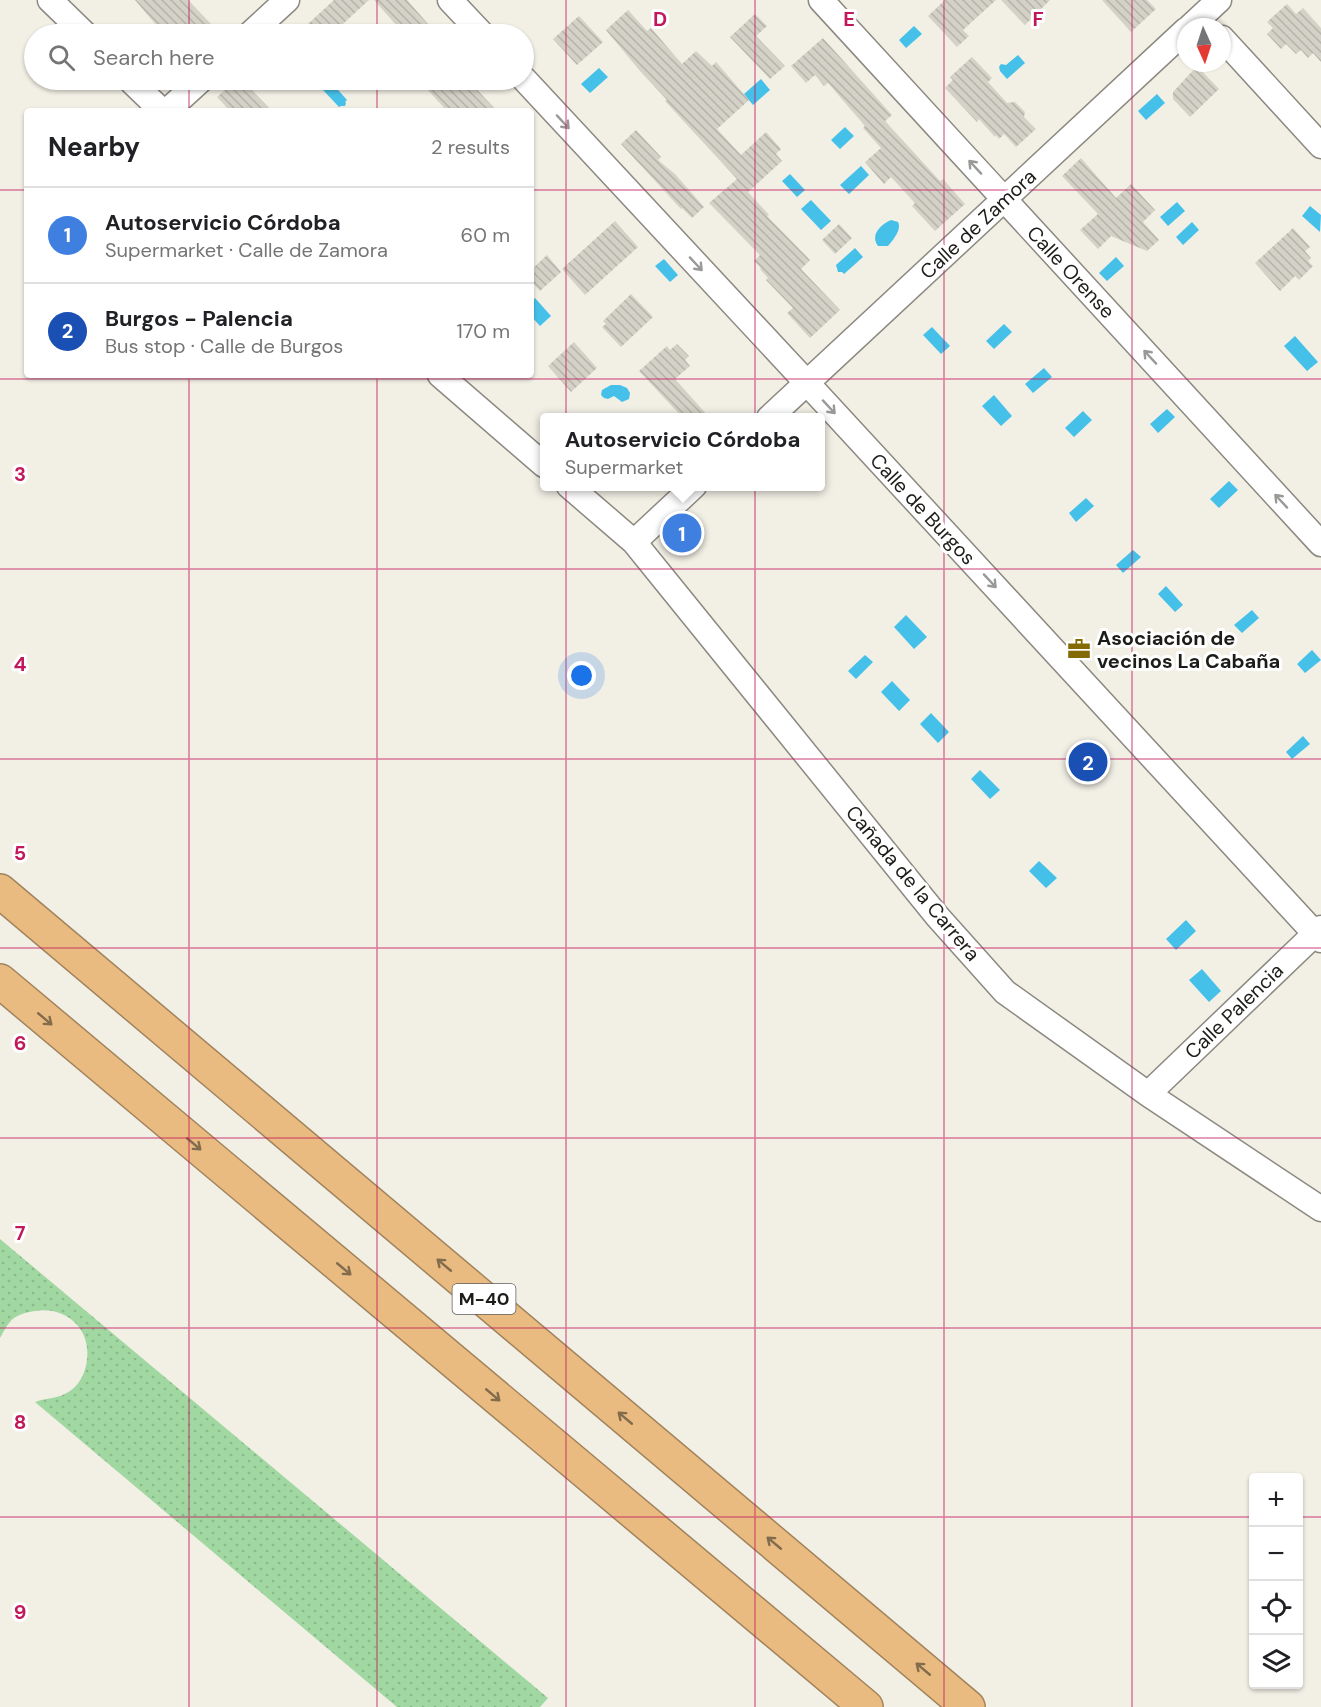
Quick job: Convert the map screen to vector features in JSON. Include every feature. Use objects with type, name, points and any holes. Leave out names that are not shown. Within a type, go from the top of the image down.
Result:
[{"type":"highway","name":"M-40","points":[[0,891],[968,1707]]},
{"type":"highway","points":[[0,981],[866,1707]]},
{"type":"street","points":[[50,0],[75,24]]},
{"type":"street","points":[[261,24],[287,0]]},
{"type":"street","points":[[450,0],[473,24]]},
{"type":"street","name":"Calle Orense","points":[[820,0],[1321,544]]},
{"type":"street","name":"Calle de Zamora","points":[[773,413],[1199,17]]},
{"type":"street","points":[[1231,48],[1321,146]]},
{"type":"street","points":[[140,90],[159,108]]},
{"type":"street","points":[[170,108],[190,90]]},
{"type":"street","name":"Calle de Burgos","points":[[534,90],[1319,934]]},
{"type":"street","points":[[443,378],[540,462]]},
{"type":"street","name":"Cañada de la Carrera","points":[[575,491],[634,542],[937,916],[1005,992],[1148,1094],[1321,1209]]},
{"type":"street","points":[[634,542],[689,491]]},
{"type":"street","name":"Calle Palencia","points":[[1148,1094],[1319,934]]},
{"type":"green space","points":[[0,1239],[548,1698],[540,1707],[397,1707],[35,1402],[61,1396],[77,1385],[87,1359],[85,1338],[74,1322],[66,1316],[46,1310],[28,1312],[15,1317],[7,1325],[0,1338]]},
{"type":"water","points":[[914,26],[922,34],[906,48],[899,40]]},
{"type":"water","points":[[1018,55],[1025,63],[1007,79],[999,67],[1001,64],[1006,65]]},
{"type":"water","points":[[599,68],[608,77],[590,93],[581,84]]},
{"type":"water","points":[[761,79],[770,90],[753,105],[744,94]]},
{"type":"water","points":[[323,90],[338,90],[347,100],[345,106],[339,107]]},
{"type":"water","points":[[1157,94],[1165,103],[1146,120],[1138,111]]},
{"type":"water","points":[[845,127],[854,136],[840,149],[831,140]]},
{"type":"water","points":[[861,166],[869,175],[849,194],[840,185]]},
{"type":"water","points":[[790,174],[805,190],[797,197],[782,181]]},
{"type":"water","points":[[811,200],[831,221],[821,230],[801,209]]},
{"type":"water","points":[[1177,202],[1185,211],[1168,226],[1160,217]]},
{"type":"water","points":[[1310,206],[1321,215],[1320,232],[1302,216]]},
{"type":"water","points":[[891,220],[898,222],[899,225],[896,235],[888,246],[878,246],[875,238],[877,231]]},
{"type":"water","points":[[1192,222],[1199,230],[1183,245],[1176,237]]},
{"type":"water","points":[[855,248],[863,257],[844,274],[838,272],[836,265]]},
{"type":"water","points":[[1116,257],[1124,266],[1107,281],[1099,273]]},
{"type":"water","points":[[664,259],[678,275],[670,282],[655,266]]},
{"type":"water","points":[[534,299],[551,316],[540,326],[534,319]]},
{"type":"water","points":[[1004,324],[1012,332],[994,349],[986,341]]},
{"type":"water","points":[[932,327],[950,346],[941,354],[923,335]]},
{"type":"water","points":[[1295,336],[1318,362],[1307,371],[1284,346]]},
{"type":"water","points":[[1044,368],[1052,377],[1033,393],[1025,384]]},
{"type":"water","points":[[611,385],[627,388],[630,393],[629,399],[622,402],[614,396],[604,398],[601,395],[602,390]]},
{"type":"water","points":[[994,395],[1012,416],[1001,426],[982,406]]},
{"type":"water","points":[[1167,409],[1175,417],[1158,433],[1150,424]]},
{"type":"water","points":[[1083,411],[1092,420],[1074,437],[1065,428]]},
{"type":"water","points":[[1229,481],[1238,490],[1219,508],[1210,499]]},
{"type":"water","points":[[1086,498],[1094,506],[1076,522],[1069,513]]},
{"type":"water","points":[[1133,550],[1141,557],[1123,573],[1116,565]]},
{"type":"water","points":[[1166,586],[1183,605],[1175,612],[1158,594]]},
{"type":"water","points":[[1252,610],[1259,618],[1242,633],[1234,625]]},
{"type":"water","points":[[906,615],[927,637],[914,649],[894,627]]},
{"type":"water","points":[[1312,650],[1321,660],[1305,673],[1297,664]]},
{"type":"water","points":[[865,655],[873,662],[856,679],[848,671]]},
{"type":"water","points":[[892,681],[910,700],[899,711],[881,692]]},
{"type":"water","points":[[931,713],[949,732],[938,743],[920,724]]},
{"type":"water","points":[[1303,736],[1310,744],[1292,759],[1286,752]]},
{"type":"water","points":[[980,770],[1000,790],[990,799],[971,779]]},
{"type":"water","points":[[1039,861],[1057,878],[1046,888],[1029,871]]},
{"type":"water","points":[[1186,920],[1196,931],[1176,950],[1166,939]]},
{"type":"water","points":[[1202,969],[1221,991],[1209,1002],[1189,980]]},
{"type":"building","points":[[135,0],[188,0],[211,24],[155,24]]},
{"type":"building","points":[[334,0],[369,0],[343,24],[308,24]]},
{"type":"building","points":[[374,0],[407,0],[428,24],[395,24]]},
{"type":"building","points":[[945,0],[996,0],[963,30],[969,36],[957,47],[928,16]]},
{"type":"building","points":[[1001,0],[1050,0],[1025,25]]},
{"type":"building","points":[[1102,0],[1147,0],[1156,9],[1131,32]]},
{"type":"building","points":[[1287,4],[1296,14],[1303,8],[1321,28],[1321,62],[1313,53],[1308,58],[1301,50],[1296,54],[1286,44],[1281,49],[1267,34],[1273,28],[1267,22]]},
{"type":"building","points":[[628,10],[647,31],[651,28],[682,64],[696,51],[712,66],[716,62],[749,100],[717,129],[741,155],[766,132],[781,149],[776,154],[782,161],[748,192],[769,215],[767,216],[810,260],[801,269],[840,310],[810,338],[787,313],[793,308],[766,280],[768,278],[754,261],[760,255],[709,203],[737,179],[665,101],[667,100],[606,30]]},
{"type":"building","points":[[755,14],[767,26],[756,36],[785,66],[770,79],[730,37]]},
{"type":"building","points":[[579,16],[603,42],[577,65],[553,39]]},
{"type":"building","points":[[823,38],[892,115],[885,121],[940,181],[943,179],[965,204],[935,231],[912,206],[915,203],[891,177],[884,184],[865,162],[881,148],[828,83],[824,86],[815,75],[806,83],[791,66]]},
{"type":"building","points":[[972,57],[992,78],[988,82],[1007,103],[1015,102],[1025,112],[1024,117],[1036,129],[1016,147],[1004,134],[999,139],[996,135],[995,137],[979,119],[977,122],[945,88],[953,80],[950,77]]},
{"type":"building","points":[[1191,72],[1203,72],[1219,89],[1190,117],[1173,99],[1173,92]]},
{"type":"building","points":[[225,90],[252,90],[269,108],[227,108],[217,97]]},
{"type":"building","points":[[428,90],[477,90],[494,108],[444,108]]},
{"type":"building","points":[[636,130],[661,157],[658,160],[675,174],[704,207],[692,218],[621,144]]},
{"type":"building","points":[[1081,158],[1116,198],[1131,184],[1155,210],[1143,222],[1159,240],[1147,251],[1111,236],[1098,249],[1080,230],[1098,214],[1062,176]]},
{"type":"building","points":[[615,221],[638,247],[585,295],[562,269]]},
{"type":"building","points":[[839,224],[852,238],[835,254],[822,240]]},
{"type":"building","points":[[1293,228],[1310,247],[1305,251],[1311,258],[1308,261],[1313,266],[1299,280],[1295,276],[1280,291],[1255,263]]},
{"type":"building","points":[[547,255],[561,272],[540,291],[534,284],[534,267]]},
{"type":"building","points":[[631,294],[653,317],[621,347],[602,327],[606,324],[603,321]]},
{"type":"building","points":[[574,342],[597,368],[571,392],[548,366]]},
{"type":"building","points":[[677,344],[689,356],[685,360],[690,366],[675,379],[705,413],[678,413],[639,371],[667,346],[670,350]]},
{"type":"place","name":"Autoservicio Córdoba","points":[[682,533]]},
{"type":"place","name":"Asociación de vecinos La Cabaña","points":[[1079,649]]},
{"type":"place","name":"Burgos - Palencia","points":[[1088,762]]}]
